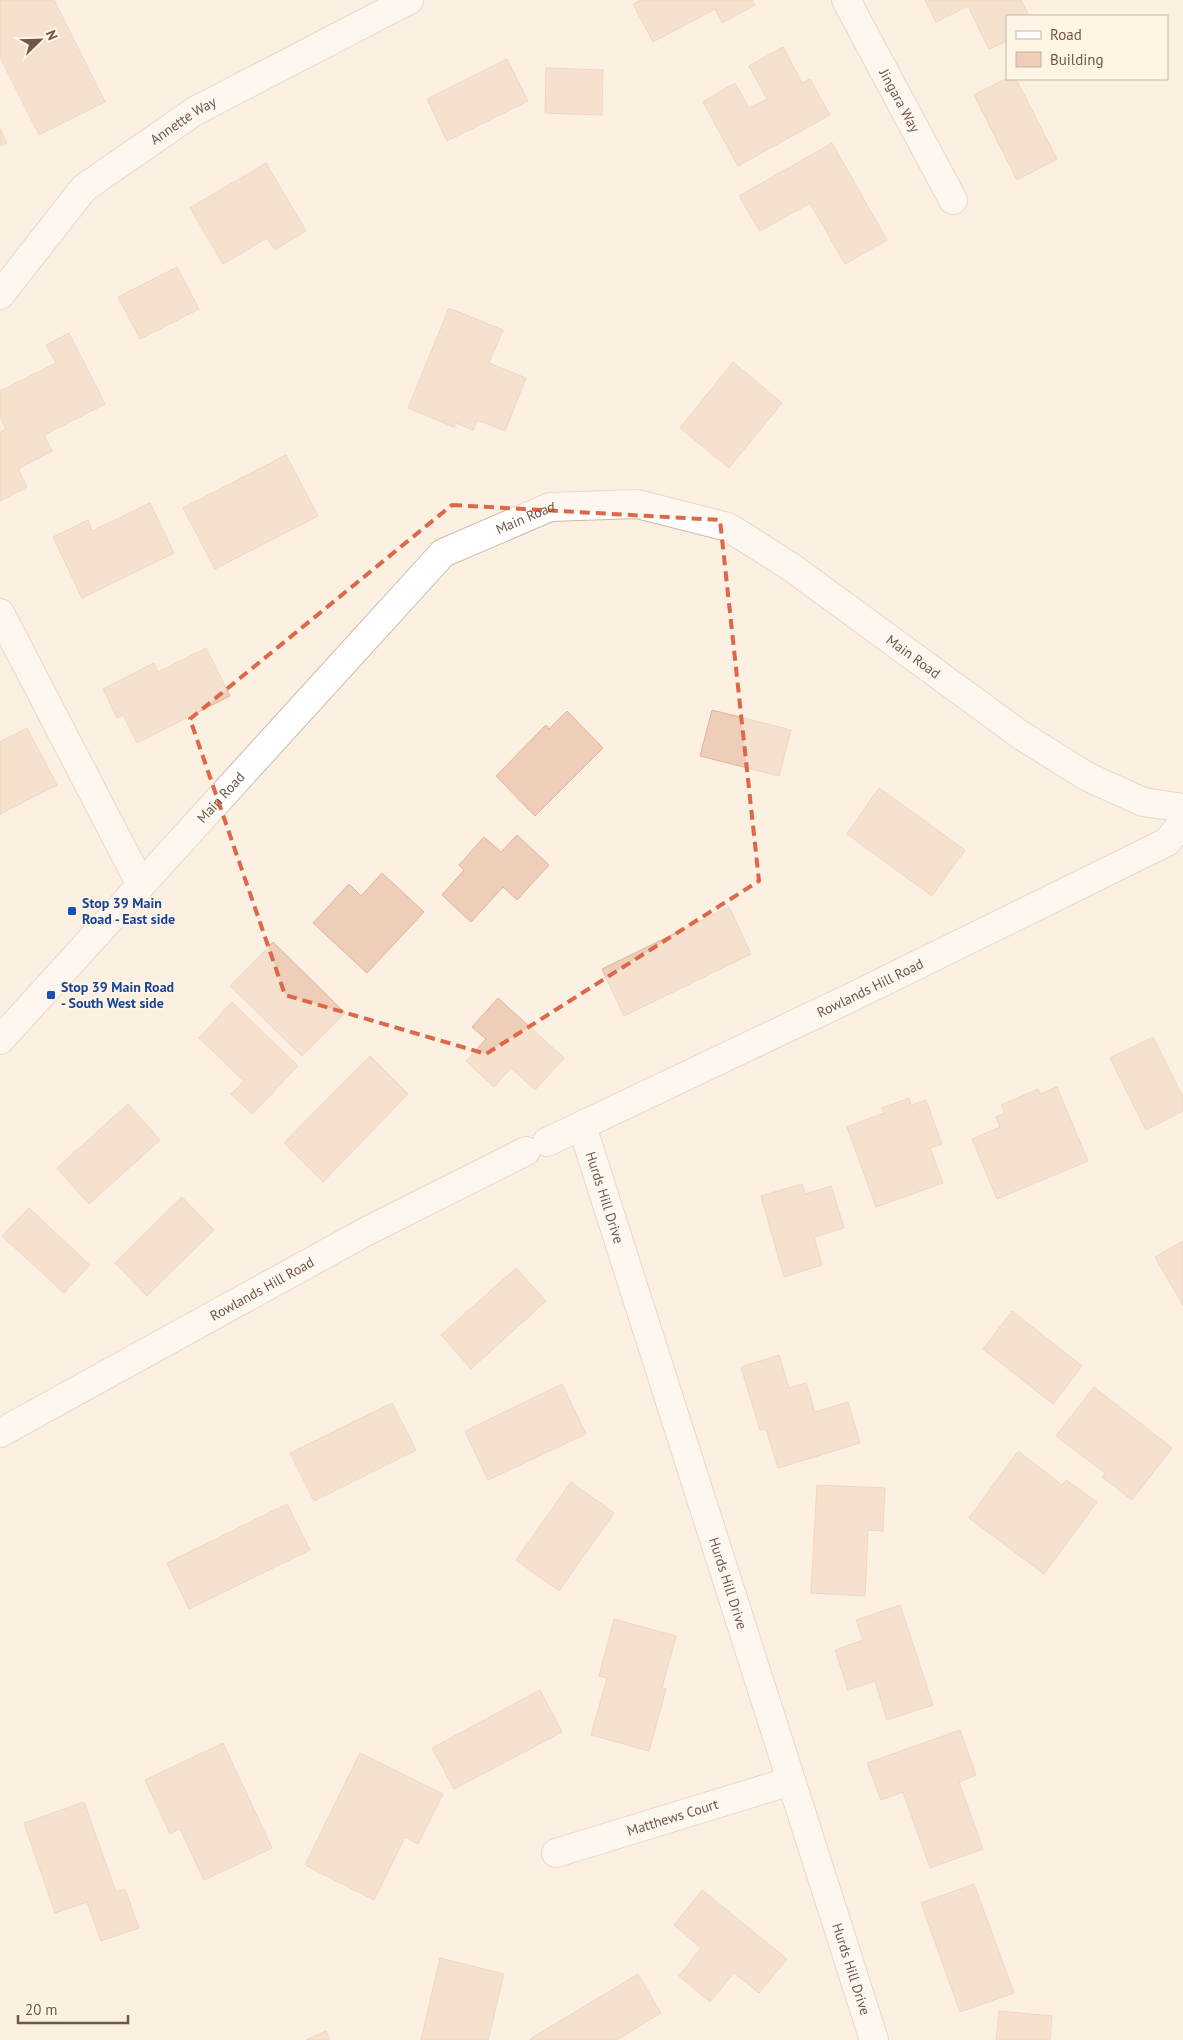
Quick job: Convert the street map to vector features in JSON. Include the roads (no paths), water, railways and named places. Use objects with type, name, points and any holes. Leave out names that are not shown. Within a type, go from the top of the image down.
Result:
[{"type":"street","name":"Annette Way","points":[[0,295],[84,188],[195,111],[409,0]]},
{"type":"street","name":"Jingara Way","points":[[846,0],[954,200]]},
{"type":"street","name":"Main Road","points":[[0,1040],[443,553],[550,507],[637,504],[728,528],[791,567],[1022,736],[1088,777],[1143,802],[1183,808]]},
{"type":"street","points":[[0,613],[141,885]]},
{"type":"street","name":"Rowlands Hill Road","points":[[0,1433],[367,1231],[1168,842],[1183,822]]},
{"type":"street","name":"Hurds Hill Drive","points":[[582,1126],[874,2040]]},
{"type":"street","name":"Matthews Court","points":[[556,1853],[791,1781]]},
{"type":"place","name":"Stop 39 Main Road - East side","points":[[72,911]]},
{"type":"place","name":"Stop 39 Main Road - South West side","points":[[51,995]]}]
